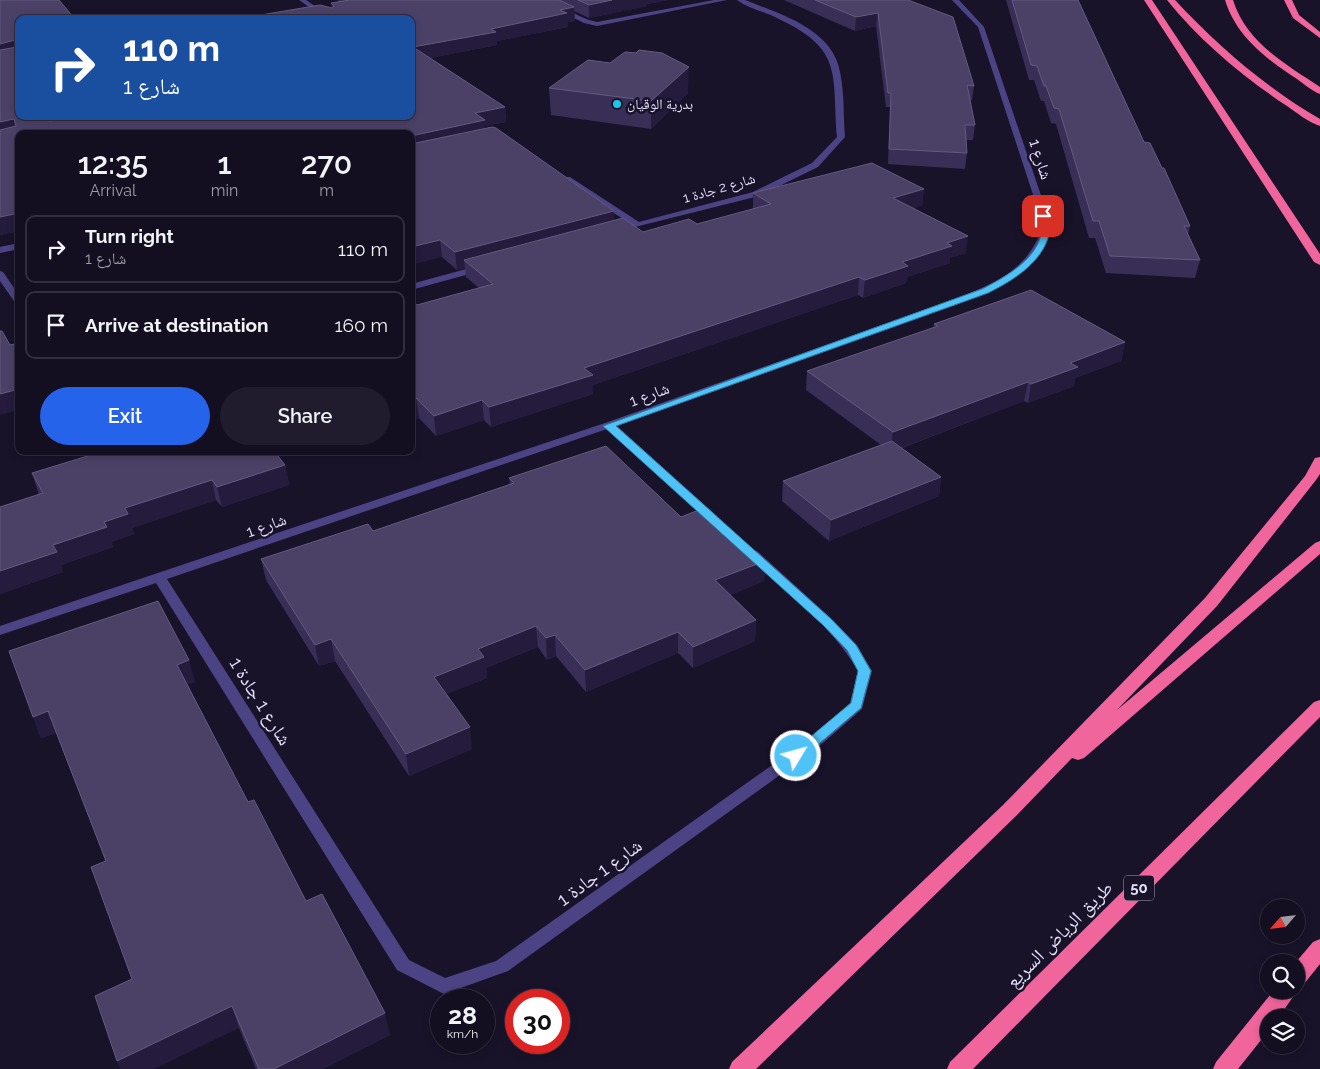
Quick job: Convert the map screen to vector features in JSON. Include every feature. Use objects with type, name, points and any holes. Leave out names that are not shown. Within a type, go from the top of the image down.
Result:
[{"type":"highway","points":[[1148,0],[1320,262]]},
{"type":"highway","points":[[1171,0],[1205,38],[1242,71],[1296,109],[1320,122]]},
{"type":"highway","points":[[1229,0],[1232,12],[1252,39],[1282,67],[1320,91]]},
{"type":"highway","points":[[1288,0],[1296,16],[1320,36]]},
{"type":"highway","points":[[740,1069],[1010,810],[1211,602],[1311,477],[1320,461]]},
{"type":"highway","points":[[1010,810],[1320,546]]},
{"type":"highway","name":"طريق الرياض السريع","points":[[958,1069],[1320,706]]},
{"type":"highway","points":[[1305,967],[1320,948]]},
{"type":"highway","points":[[1224,1069],[1280,999]]},
{"type":"street","points":[[302,0],[324,15]]},
{"type":"street","points":[[540,0],[586,22],[597,24],[724,0]]},
{"type":"street","name":"شارع 2 جادة 1","points":[[610,233],[756,194],[815,165],[841,137],[834,62],[821,43],[792,22],[740,0]]},
{"type":"street","name":"شارع 1","points":[[0,631],[608,426],[985,291],[1005,281],[1034,257],[1041,247],[1047,226],[980,27],[956,0]]},
{"type":"street","points":[[304,9],[313,7]]},
{"type":"street","points":[[561,175],[638,225]]},
{"type":"street","points":[[0,250],[15,247]]},
{"type":"street","points":[[415,286],[487,266]]},
{"type":"street","points":[[0,274],[15,296]]},
{"type":"street","points":[[608,426],[725,530]]},
{"type":"street","name":"شارع 1 جادة 1","points":[[160,578],[404,965],[444,986],[502,966],[811,745],[857,705],[864,671],[852,648],[827,622],[740,543]]},
{"type":"building","points":[[0,0],[59,0],[72,15],[15,15],[15,40],[0,44]]},
{"type":"building","points":[[350,0],[559,0],[574,7],[560,10],[567,13],[491,29],[496,32],[415,47],[415,15],[261,15],[320,5],[332,8],[334,6],[331,3]]},
{"type":"building","points":[[578,0],[612,0],[589,5]]},
{"type":"building","points":[[815,0],[908,0],[953,17],[974,86],[967,85],[975,125],[965,125],[967,153],[889,149],[891,93],[888,93],[878,13],[856,17]]},
{"type":"building","points":[[1012,0],[1078,0],[1144,142],[1150,143],[1162,168],[1164,168],[1190,226],[1184,226],[1200,260],[1110,256],[1099,221],[1093,221],[1059,109],[1054,108],[1037,66],[1031,65]]},
{"type":"building","points":[[15,47],[15,120],[415,120],[415,48],[505,107],[475,113],[485,120],[415,135],[415,130],[15,130],[15,214],[0,217],[0,130],[16,126],[14,119],[0,122],[0,50]]},
{"type":"building","points":[[639,50],[662,53],[689,67],[651,101],[549,88],[588,60],[610,63],[625,52],[636,53]]},
{"type":"building","points":[[492,127],[496,128],[614,211],[455,252],[440,240],[415,246],[415,143]]},
{"type":"building","points":[[872,163],[924,189],[893,198],[968,236],[947,243],[952,246],[902,262],[908,266],[865,280],[859,277],[584,368],[593,375],[489,407],[482,400],[434,416],[415,398],[415,303],[417,305],[493,284],[464,260],[623,218],[643,232],[689,219],[697,224],[771,204],[753,193]]},
{"type":"building","points":[[1031,290],[1125,342],[1070,363],[1078,367],[1031,384],[1028,382],[893,432],[807,371],[938,326],[934,324]]},
{"type":"building","points":[[0,331],[2,331],[10,345],[15,344],[15,390],[0,394]]},
{"type":"building","points":[[892,441],[941,477],[831,520],[783,481]]},
{"type":"building","points":[[606,446],[681,517],[706,507],[765,561],[715,580],[756,620],[693,647],[678,632],[585,670],[555,635],[546,638],[536,626],[478,649],[484,657],[434,677],[470,727],[406,754],[331,639],[315,645],[261,559],[368,524],[373,531],[514,483],[509,478]]},
{"type":"building","points":[[91,455],[277,455],[285,465],[217,487],[212,480],[125,508],[128,514],[104,522],[107,527],[53,545],[57,552],[0,571],[0,507],[43,493],[32,473]]},
{"type":"building","points":[[158,601],[189,660],[177,665],[248,802],[254,800],[306,901],[322,894],[385,1013],[274,1069],[259,1069],[232,1006],[117,1061],[95,996],[132,979],[91,867],[106,861],[48,711],[33,717],[9,651]]},
{"type":"place","name":"بدرية الوقيان","points":[[617,104]]},
{"type":"route","points":[[796,756],[857,705],[864,671],[852,648],[827,622],[608,426],[985,291],[1005,281],[1022,269],[1034,257],[1041,247],[1045,236],[1047,226],[1043,216]]}]
